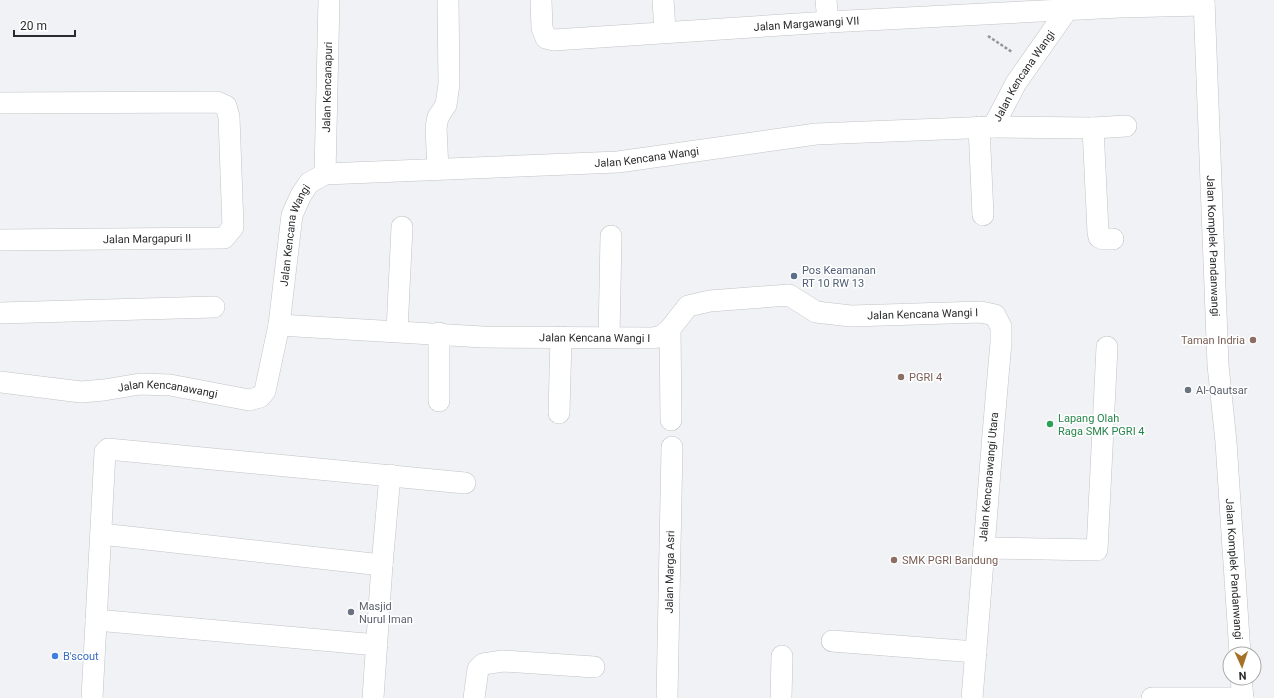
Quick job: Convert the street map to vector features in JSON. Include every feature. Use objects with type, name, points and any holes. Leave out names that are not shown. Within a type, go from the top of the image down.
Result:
[{"type":"street","name":"Jalan Kencanapuri","points":[[325,174],[329,0]]},
{"type":"street","points":[[438,169],[436,128],[438,117],[446,105],[449,84],[448,0]]},
{"type":"street","name":"Jalan Margawangi VII","points":[[541,0],[542,28],[546,38],[554,40],[665,31],[828,22],[959,7],[1204,3]]},
{"type":"street","points":[[663,0],[665,31]]},
{"type":"street","points":[[826,0],[828,22]]},
{"type":"street","name":"Jalan Komplek Pandanwangi","points":[[1204,3],[1218,365],[1226,442],[1239,646]]},
{"type":"street","name":"Jalan Kencana Wangi","points":[[279,325],[292,215],[301,195],[309,183],[325,174],[618,162],[816,134],[986,127],[1068,5]]},
{"type":"street","name":"Jalan Margapuri II","points":[[0,103],[217,102],[226,106],[229,117],[233,227],[224,238],[0,240]]},
{"type":"street","points":[[982,214],[986,127],[1093,128],[1126,126]]},
{"type":"street","points":[[1093,128],[1098,232],[1099,237],[1103,239],[1113,238]]},
{"type":"street","points":[[397,331],[402,227]]},
{"type":"street","points":[[608,337],[611,236]]},
{"type":"street","name":"Jalan Kencana Wangi I","points":[[279,325],[439,333],[483,337],[653,338],[662,336],[670,330],[688,306],[710,301],[790,295],[816,312],[852,316],[981,312],[995,315],[1001,327]]},
{"type":"street","points":[[0,312],[214,307]]},
{"type":"street","name":"Jalan Kencanawangi","points":[[0,382],[81,392],[140,384],[170,386],[249,400],[260,397],[266,391],[279,325]]},
{"type":"street","name":"Jalan Kencanawangi Utara","points":[[972,698],[1001,327]]},
{"type":"street","points":[[670,330],[671,420]]},
{"type":"street","points":[[439,333],[439,401]]},
{"type":"street","points":[[559,413],[561,337]]},
{"type":"street","points":[[984,548],[1096,550],[1107,347]]},
{"type":"street","name":"Jalan Marga Asri","points":[[667,698],[672,447]]},
{"type":"street","points":[[92,698],[105,452],[112,448],[465,483]]},
{"type":"street","points":[[373,698],[390,475]]},
{"type":"street","points":[[101,534],[382,565]]},
{"type":"street","points":[[96,620],[377,645]]},
{"type":"street","points":[[832,641],[976,652]]},
{"type":"street","points":[[781,698],[782,656]]},
{"type":"street","points":[[474,698],[478,669],[483,664],[503,661],[594,667]]},
{"type":"street","points":[[1152,698],[1243,698],[1242,686]]},
{"type":"path","points":[[984,33],[1029,64]]},
{"type":"place","name":"Pos Keamanan RT 10 RW 13","points":[[794,276]]},
{"type":"place","name":"Taman Indria","points":[[1253,340]]},
{"type":"place","name":"PGRI 4","points":[[901,377]]},
{"type":"place","name":"Al-Qautsar","points":[[1188,390]]},
{"type":"place","name":"Lapang Olah Raga SMK PGRI 4","points":[[1050,424]]},
{"type":"place","name":"SMK PGRI Bandung","points":[[894,560]]},
{"type":"place","name":"Masjid Nurul Iman","points":[[351,612]]},
{"type":"place","name":"B'scout","points":[[55,656]]}]
